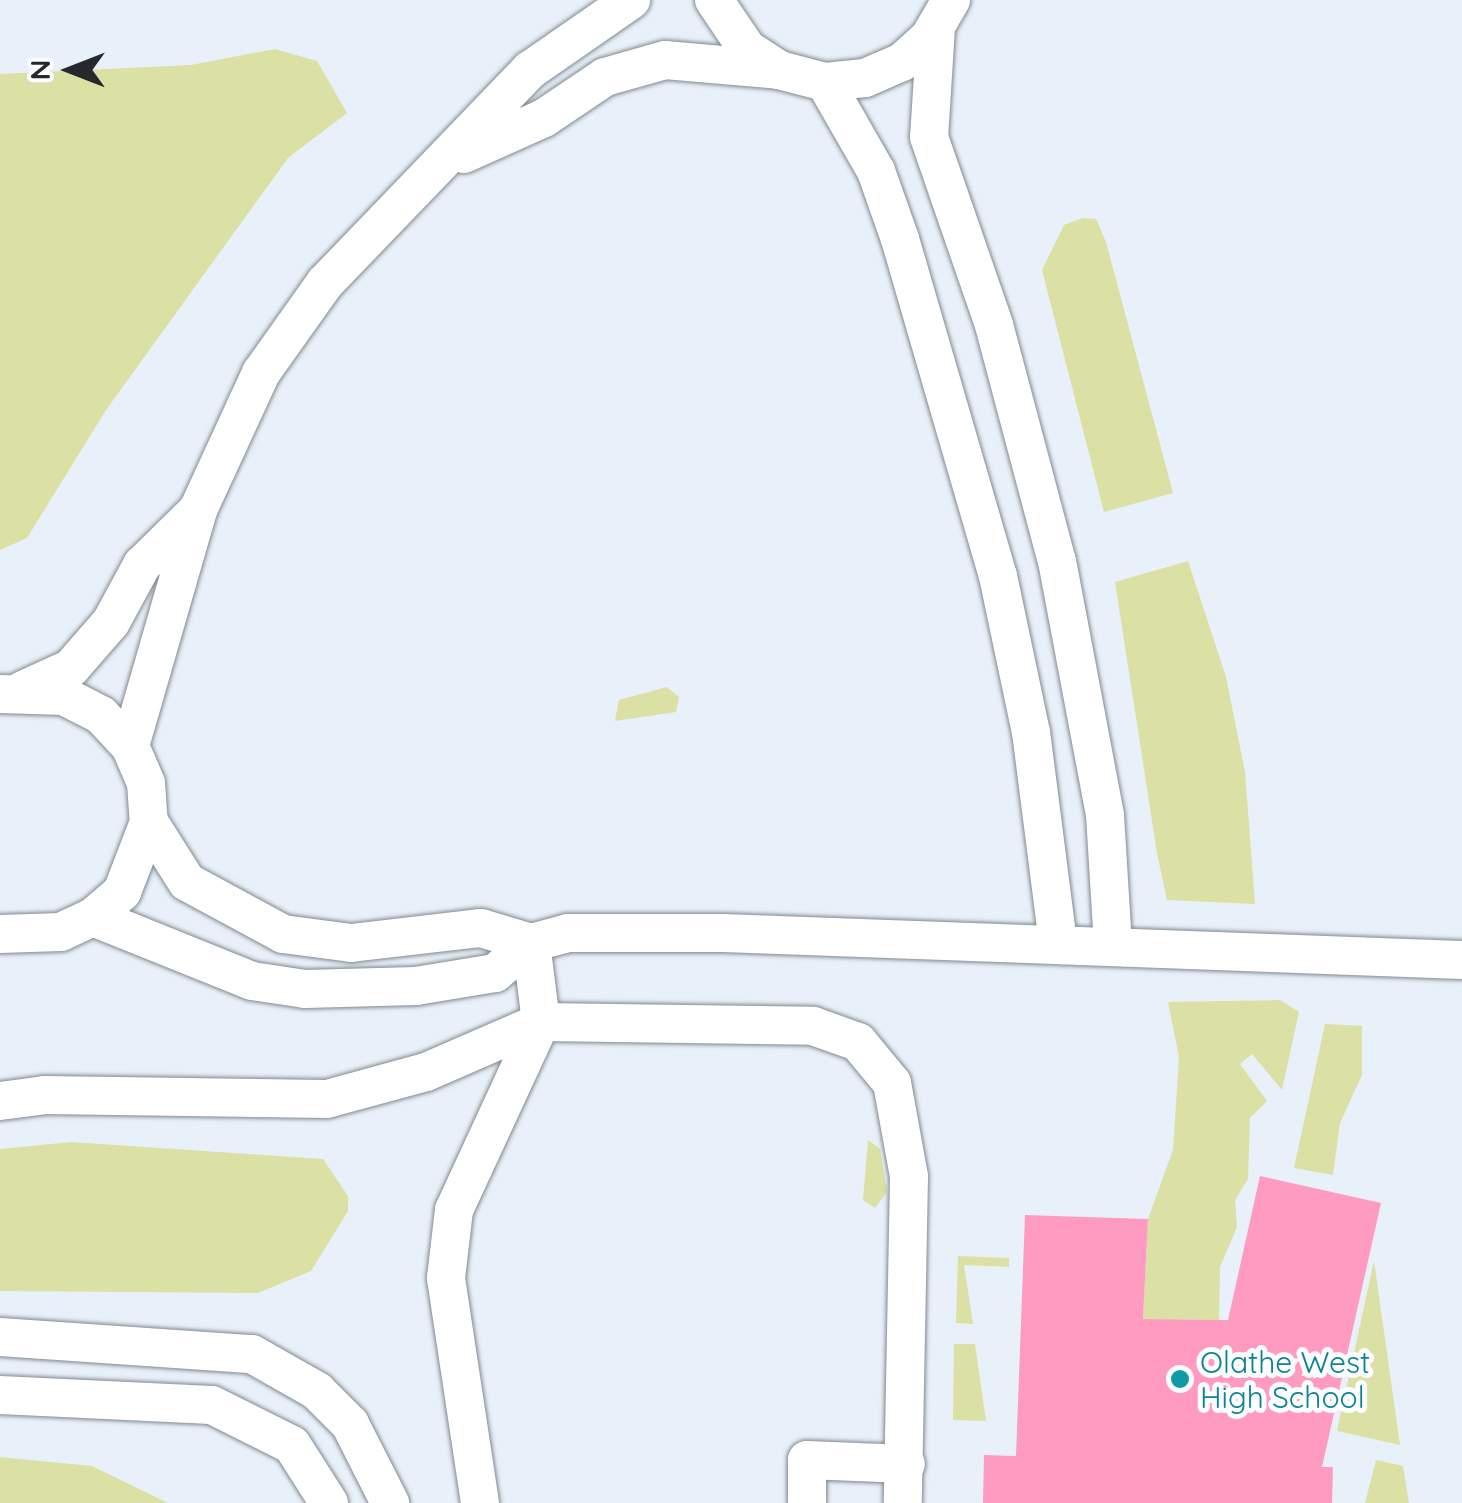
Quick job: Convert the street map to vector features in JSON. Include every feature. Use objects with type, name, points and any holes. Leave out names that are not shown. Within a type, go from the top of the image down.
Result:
[{"type":"street","points":[[130,746],[198,510],[261,373],[378,225],[452,159],[530,70],[632,0]]},
{"type":"street","points":[[714,0],[747,49],[779,70]]},
{"type":"street","points":[[452,159],[544,118],[605,77],[665,60],[779,70],[825,82],[865,78],[902,62],[944,14]]},
{"type":"street","points":[[944,14],[930,137],[994,326],[1057,560],[1105,815],[1114,944]]},
{"type":"street","points":[[825,82],[888,205],[998,576],[1031,732],[1058,944]]},
{"type":"street","points":[[12,692],[70,668],[111,622],[142,565],[198,510]]},
{"type":"street","points":[[998,576],[1057,560]]},
{"type":"street","points":[[12,692],[64,696],[101,715],[130,746],[146,783],[150,822],[187,882],[283,934],[350,943],[481,928],[532,943]]},
{"type":"street","points":[[8,938],[93,918],[122,892],[150,822]]},
{"type":"street","points":[[93,918],[252,981],[305,988],[416,986],[496,973],[532,943],[568,933],[723,933],[1114,944],[1462,960]]},
{"type":"street","points":[[480,1503],[451,1338],[452,1227],[541,1022],[532,943]]},
{"type":"street","points":[[0,1101],[45,1095],[327,1099],[426,1072],[541,1022],[813,1026],[858,1042],[879,1061],[892,1083],[910,1195],[903,1503]]},
{"type":"street","points":[[0,1336],[252,1354],[317,1391],[350,1424],[390,1503]]},
{"type":"street","points":[[0,1395],[212,1405],[292,1445],[329,1503]]},
{"type":"street","points":[[806,1503],[807,1460],[906,1464]]},
{"type":"green space","points":[[275,49],[317,61],[347,113],[288,158],[106,410],[27,538],[0,550],[0,74],[191,65]]},
{"type":"green space","points":[[1083,218],[1096,219],[1106,242],[1173,493],[1104,512],[1042,270],[1064,225]]},
{"type":"green space","points":[[1188,561],[1226,677],[1245,772],[1255,904],[1167,900],[1157,853],[1115,582]]},
{"type":"green space","points":[[667,687],[679,697],[676,712],[615,721],[619,700]]},
{"type":"green space","points":[[1280,1000],[1299,1012],[1282,1090],[1252,1054],[1240,1064],[1267,1101],[1250,1118],[1248,1179],[1235,1200],[1237,1227],[1220,1267],[1219,1320],[1143,1319],[1148,1219],[1173,1150],[1179,1057],[1168,1002]]},
{"type":"green space","points":[[1325,1024],[1362,1026],[1362,1075],[1340,1123],[1333,1175],[1294,1168]]},
{"type":"green space","points":[[868,1140],[880,1149],[887,1192],[875,1208],[863,1200]]},
{"type":"green space","points":[[71,1142],[323,1159],[348,1196],[348,1211],[311,1271],[258,1293],[0,1291],[0,1149]]},
{"type":"green space","points":[[958,1256],[1009,1258],[1009,1267],[964,1265],[973,1324],[956,1323]]},
{"type":"green space","points":[[1374,1261],[1400,1445],[1337,1431]]},
{"type":"green space","points":[[954,1344],[975,1344],[986,1421],[953,1420]]},
{"type":"green space","points":[[0,1457],[92,1466],[168,1503],[0,1503]]},
{"type":"green space","points":[[1376,1460],[1403,1466],[1409,1503],[1365,1503]]},
{"type":"building","name":"Olathe West High School","points":[[1260,1176],[1381,1203],[1322,1467],[1333,1467],[1332,1503],[983,1503],[984,1455],[1016,1456],[1025,1215],[1148,1219],[1143,1319],[1228,1320]]},
{"type":"place","name":"Olathe West High School","points":[[1180,1379]]}]
